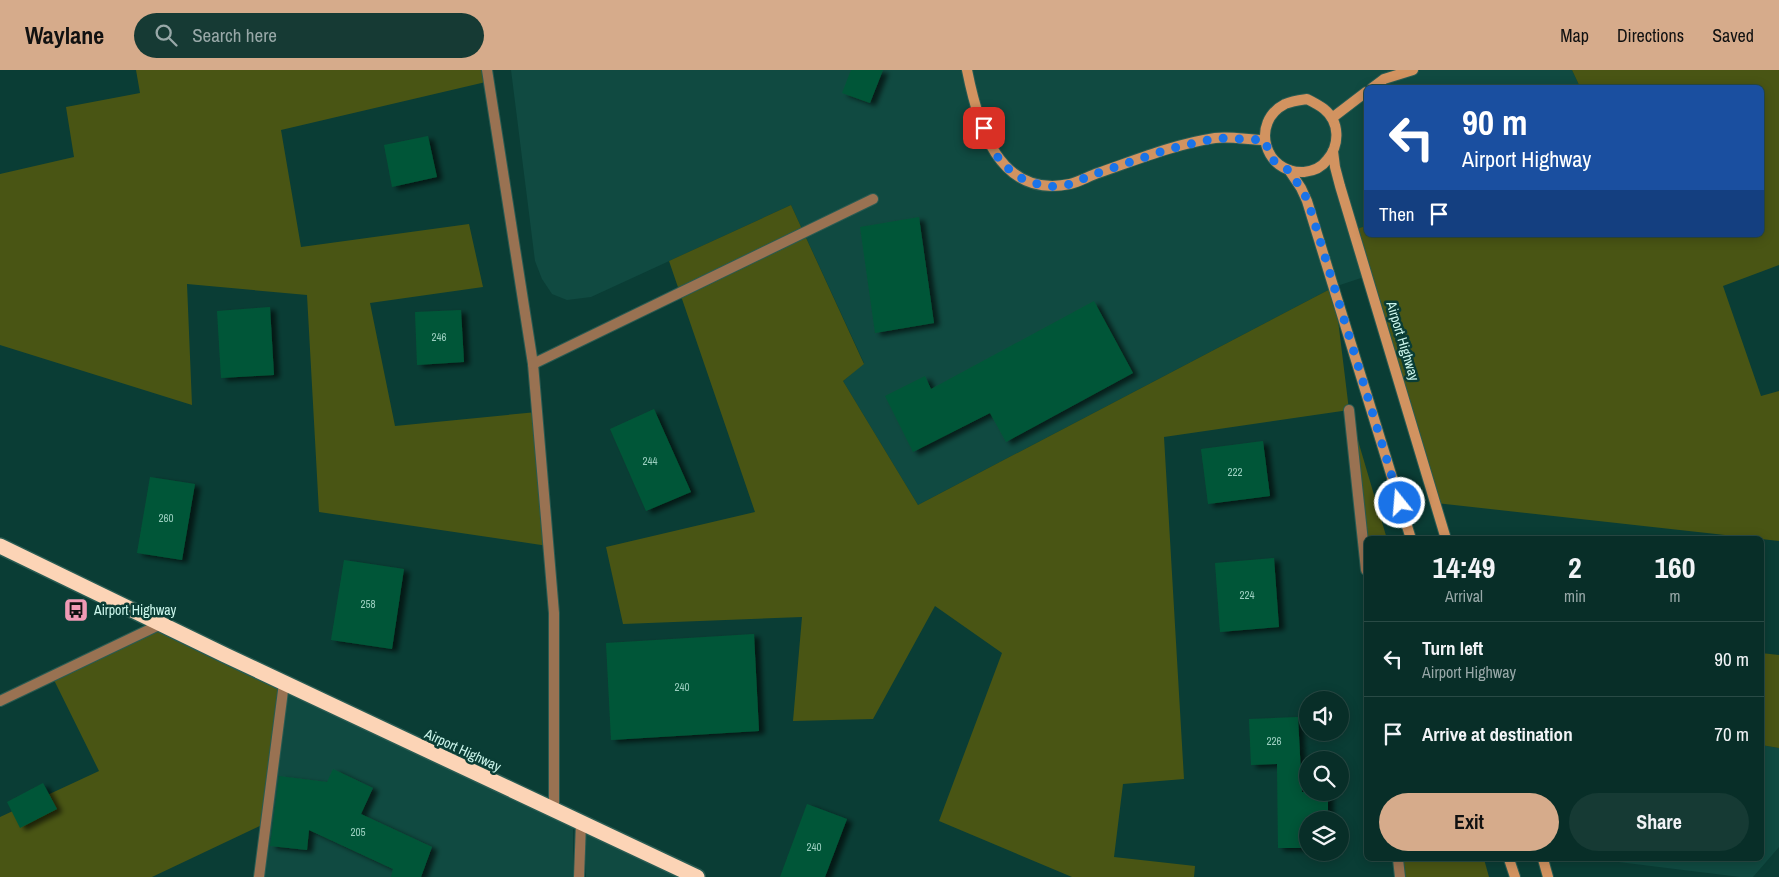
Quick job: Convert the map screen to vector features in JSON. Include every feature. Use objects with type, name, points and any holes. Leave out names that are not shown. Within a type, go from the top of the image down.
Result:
[{"type":"highway","name":"Airport Highway","points":[[0,546],[284,683],[697,877]]},
{"type":"street","points":[[487,70],[533,364],[554,613],[554,811]]},
{"type":"street","points":[[967,70],[972,96],[986,136],[1002,164],[1024,180],[1048,187],[1072,184],[1089,176],[1169,149],[1217,138],[1265,140]]},
{"type":"street","points":[[1376,85],[1384,79],[1412,70]]},
{"type":"street","points":[[1364,94],[1332,118],[1324,109],[1307,99],[1286,103],[1278,109],[1267,123],[1265,140],[1270,156],[1275,162],[1288,170],[1308,201],[1410,536]]},
{"type":"street","name":"Airport Highway","points":[[1332,118],[1336,126],[1337,136],[1333,151],[1335,168],[1445,536]]},
{"type":"street","points":[[1288,170],[1309,171],[1318,168],[1326,162],[1333,151]]},
{"type":"street","points":[[533,364],[874,198]]},
{"type":"street","points":[[1349,410],[1364,551]]},
{"type":"street","points":[[0,701],[161,624]]},
{"type":"street","points":[[259,877],[284,683]]},
{"type":"street","points":[[579,877],[581,824]]},
{"type":"street","points":[[1398,861],[1400,877]]},
{"type":"street","points":[[1510,861],[1515,877]]},
{"type":"street","points":[[1544,861],[1548,877]]},
{"type":"shaded area","points":[[511,70],[1572,70],[1579,85],[1364,85],[1364,227],[1353,231],[1367,276],[1334,287],[918,505],[843,381],[864,363],[791,205],[591,297],[567,300],[552,294],[542,279],[535,261]]},
{"type":"shaded area","points":[[286,690],[573,827],[573,877],[262,877]]},
{"type":"shaded area","points":[[1764,746],[1779,748],[1779,847],[1753,877],[1610,861],[1764,861]]},
{"type":"shaded area","points":[[585,832],[688,877],[586,877]]},
{"type":"green space","points":[[136,70],[487,70],[490,81],[281,130],[301,247],[469,224],[483,287],[370,303],[395,426],[537,412],[548,546],[319,512],[307,295],[187,284],[192,405],[0,345],[0,174],[74,157],[66,107],[140,93]]},
{"type":"green space","points":[[1572,70],[1779,70],[1779,265],[1723,286],[1761,396],[1779,391],[1779,541],[1764,539],[1764,536],[1734,536],[1436,503],[1353,230],[1364,227],[1364,237],[1764,237],[1764,85],[1579,85]]},
{"type":"green space","points":[[791,205],[864,364],[843,381],[918,505],[1334,287],[1349,410],[1164,437],[1184,779],[1123,784],[1114,857],[1195,866],[1194,877],[1072,877],[939,821],[1002,653],[935,606],[873,719],[793,721],[802,617],[623,624],[606,547],[755,512],[669,261]]},
{"type":"green space","points":[[1349,410],[1386,536],[1366,536]]},
{"type":"green space","points":[[161,624],[284,683],[266,823],[152,877],[0,877],[0,817],[99,771],[52,676]]},
{"type":"green space","points":[[1764,653],[1779,655],[1779,748],[1764,746]]},
{"type":"green space","points":[[1398,861],[1485,861],[1489,877],[1400,877]]},
{"type":"building","points":[[851,70],[883,70],[870,103],[842,93]]},
{"type":"building","points":[[428,136],[437,177],[392,187],[384,145]]},
{"type":"building","points":[[919,217],[934,323],[875,333],[860,227]]},
{"type":"building","points":[[1094,301],[1133,373],[1006,442],[990,413],[913,452],[885,396],[925,376],[931,389]]},
{"type":"building","points":[[270,307],[274,375],[221,378],[217,311]]},
{"type":"building","points":[[461,310],[464,362],[417,365],[415,312]]},
{"type":"building","points":[[654,409],[691,492],[646,511],[610,429]]},
{"type":"building","points":[[1263,441],[1270,496],[1208,504],[1201,449]]},
{"type":"building","points":[[150,477],[195,484],[182,560],[137,553]]},
{"type":"building","points":[[1274,558],[1279,627],[1220,632],[1215,563]]},
{"type":"building","points":[[344,560],[404,569],[392,649],[331,640]]},
{"type":"building","points":[[754,634],[759,731],[611,740],[606,643]]},
{"type":"building","points":[[1298,717],[1299,801],[1328,801],[1328,811],[1299,811],[1299,848],[1278,848],[1277,764],[1251,765],[1249,719]]},
{"type":"building","points":[[333,769],[373,788],[361,814],[432,847],[421,877],[391,877],[393,869],[309,830],[307,850],[270,846],[279,776],[327,782]]},
{"type":"building","points":[[43,783],[57,809],[20,828],[7,802]]},
{"type":"building","points":[[807,804],[847,819],[825,877],[780,877]]},
{"type":"place","name":"Airport Highway","points":[[76,610]]},
{"type":"route","points":[[984,128],[990,144],[1002,164],[1024,180],[1048,187],[1072,184],[1089,176],[1169,149],[1217,138],[1265,140],[1270,156],[1275,162],[1288,170],[1308,201],[1400,503]]}]
